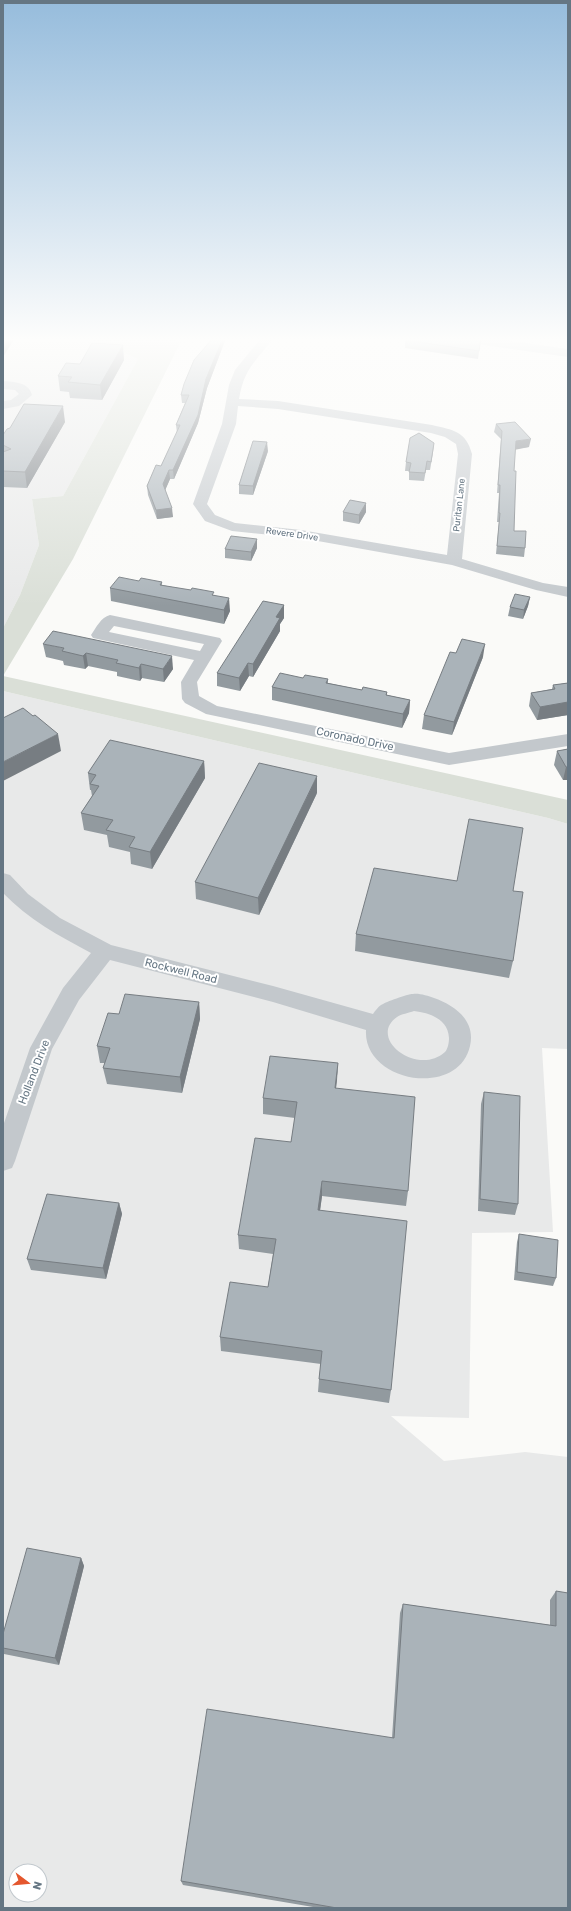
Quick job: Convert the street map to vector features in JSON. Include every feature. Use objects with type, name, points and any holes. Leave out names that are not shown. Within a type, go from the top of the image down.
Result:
[{"type":"street","name":"Revere Drive","points":[[228,427],[200,504],[210,518],[232,527],[301,534],[454,561],[541,587],[568,592]]},
{"type":"street","name":"Puritan Lane","points":[[420,427],[450,434],[462,442],[464,454],[454,561]]},
{"type":"street","name":"Coronado Drive","points":[[205,657],[99,635],[110,620],[214,641],[205,657],[189,682],[191,699],[212,710],[449,759],[568,740]]},
{"type":"street","name":"Rockwell Road","points":[[3,880],[21,899],[52,923],[105,951],[272,994],[378,1024]]},
{"type":"street","name":"Holland Drive","points":[[3,1161],[41,1048],[71,994],[105,951]]},
{"type":"shaded area","points":[[3,427],[101,427],[63,496],[32,499],[39,545],[20,595],[3,628]]},
{"type":"shaded area","points":[[101,427],[138,427],[73,559],[3,676],[3,628],[20,595],[39,545],[32,499],[63,496]]},
{"type":"shaded area","points":[[3,676],[568,800],[568,824],[548,818],[3,691]]},
{"type":"shaded area","points":[[3,691],[548,818],[568,824],[568,1049],[542,1048],[553,1232],[472,1233],[469,1418],[391,1416],[444,1461],[525,1452],[568,1457],[568,1908],[3,1908]]},
{"type":"building","points":[[51,427],[25,472],[3,471],[3,452],[11,449],[3,445],[3,435],[7,429]]},
{"type":"building","points":[[179,427],[192,427],[173,470],[169,470],[163,484],[172,508],[156,510],[147,486],[156,465],[161,466]]},
{"type":"building","points":[[499,427],[520,427],[531,439],[516,441],[514,471],[516,471],[514,531],[526,531],[525,548],[497,546],[500,513],[500,485],[498,485],[502,431]]},
{"type":"building","points":[[419,433],[434,443],[431,462],[427,461],[425,473],[409,472],[411,463],[406,462],[410,438]]},
{"type":"building","points":[[253,441],[267,442],[253,486],[239,485]]},
{"type":"building","points":[[350,500],[366,503],[359,515],[343,512]]},
{"type":"building","points":[[231,536],[257,539],[251,552],[225,549]]},
{"type":"building","points":[[119,577],[139,581],[141,578],[162,582],[160,585],[214,592],[212,595],[229,598],[224,610],[110,588]]},
{"type":"building","points":[[515,594],[530,597],[524,610],[510,607]]},
{"type":"building","points":[[263,601],[284,605],[276,617],[280,618],[253,664],[248,663],[239,678],[217,673]]},
{"type":"building","points":[[53,631],[172,656],[163,669],[141,664],[139,668],[116,663],[118,660],[86,653],[83,656],[62,651],[64,648],[43,644]]},
{"type":"building","points":[[462,639],[485,644],[454,722],[424,715],[450,652],[456,653]]},
{"type":"building","points":[[280,673],[303,678],[305,675],[328,679],[326,683],[362,690],[363,687],[387,692],[386,695],[410,700],[403,714],[272,687]]},
{"type":"building","points":[[568,683],[568,702],[540,707],[531,693],[555,689],[553,685]]},
{"type":"building","points":[[23,708],[33,716],[35,715],[58,734],[3,762],[3,718]]},
{"type":"building","points":[[110,740],[204,761],[150,852],[129,847],[135,837],[106,830],[113,820],[81,813],[99,786],[90,784],[96,775],[88,773]]},
{"type":"building","points":[[568,749],[568,767],[566,767],[557,751]]},
{"type":"building","points":[[259,763],[317,776],[258,898],[195,882]]},
{"type":"building","points":[[469,819],[523,828],[513,891],[523,892],[513,961],[356,934],[374,868],[457,881]]},
{"type":"building","points":[[125,994],[199,1002],[180,1077],[103,1068],[110,1048],[97,1046],[108,1013],[119,1014]]},
{"type":"building","points":[[270,1056],[338,1063],[335,1088],[415,1097],[408,1191],[322,1181],[318,1210],[407,1221],[391,1390],[319,1379],[322,1351],[220,1337],[230,1282],[268,1287],[276,1239],[238,1235],[255,1138],[291,1142],[297,1102],[263,1098]]},
{"type":"building","points":[[484,1092],[520,1096],[518,1204],[480,1199]]},
{"type":"building","points":[[47,1194],[119,1203],[103,1268],[27,1259]]},
{"type":"building","points":[[519,1234],[558,1240],[556,1278],[517,1272]]},
{"type":"building","points":[[27,1548],[81,1558],[55,1658],[3,1648],[3,1634]]},
{"type":"building","points":[[556,1591],[568,1593],[568,1908],[337,1908],[181,1881],[207,1709],[394,1738],[403,1604],[556,1626]]}]
